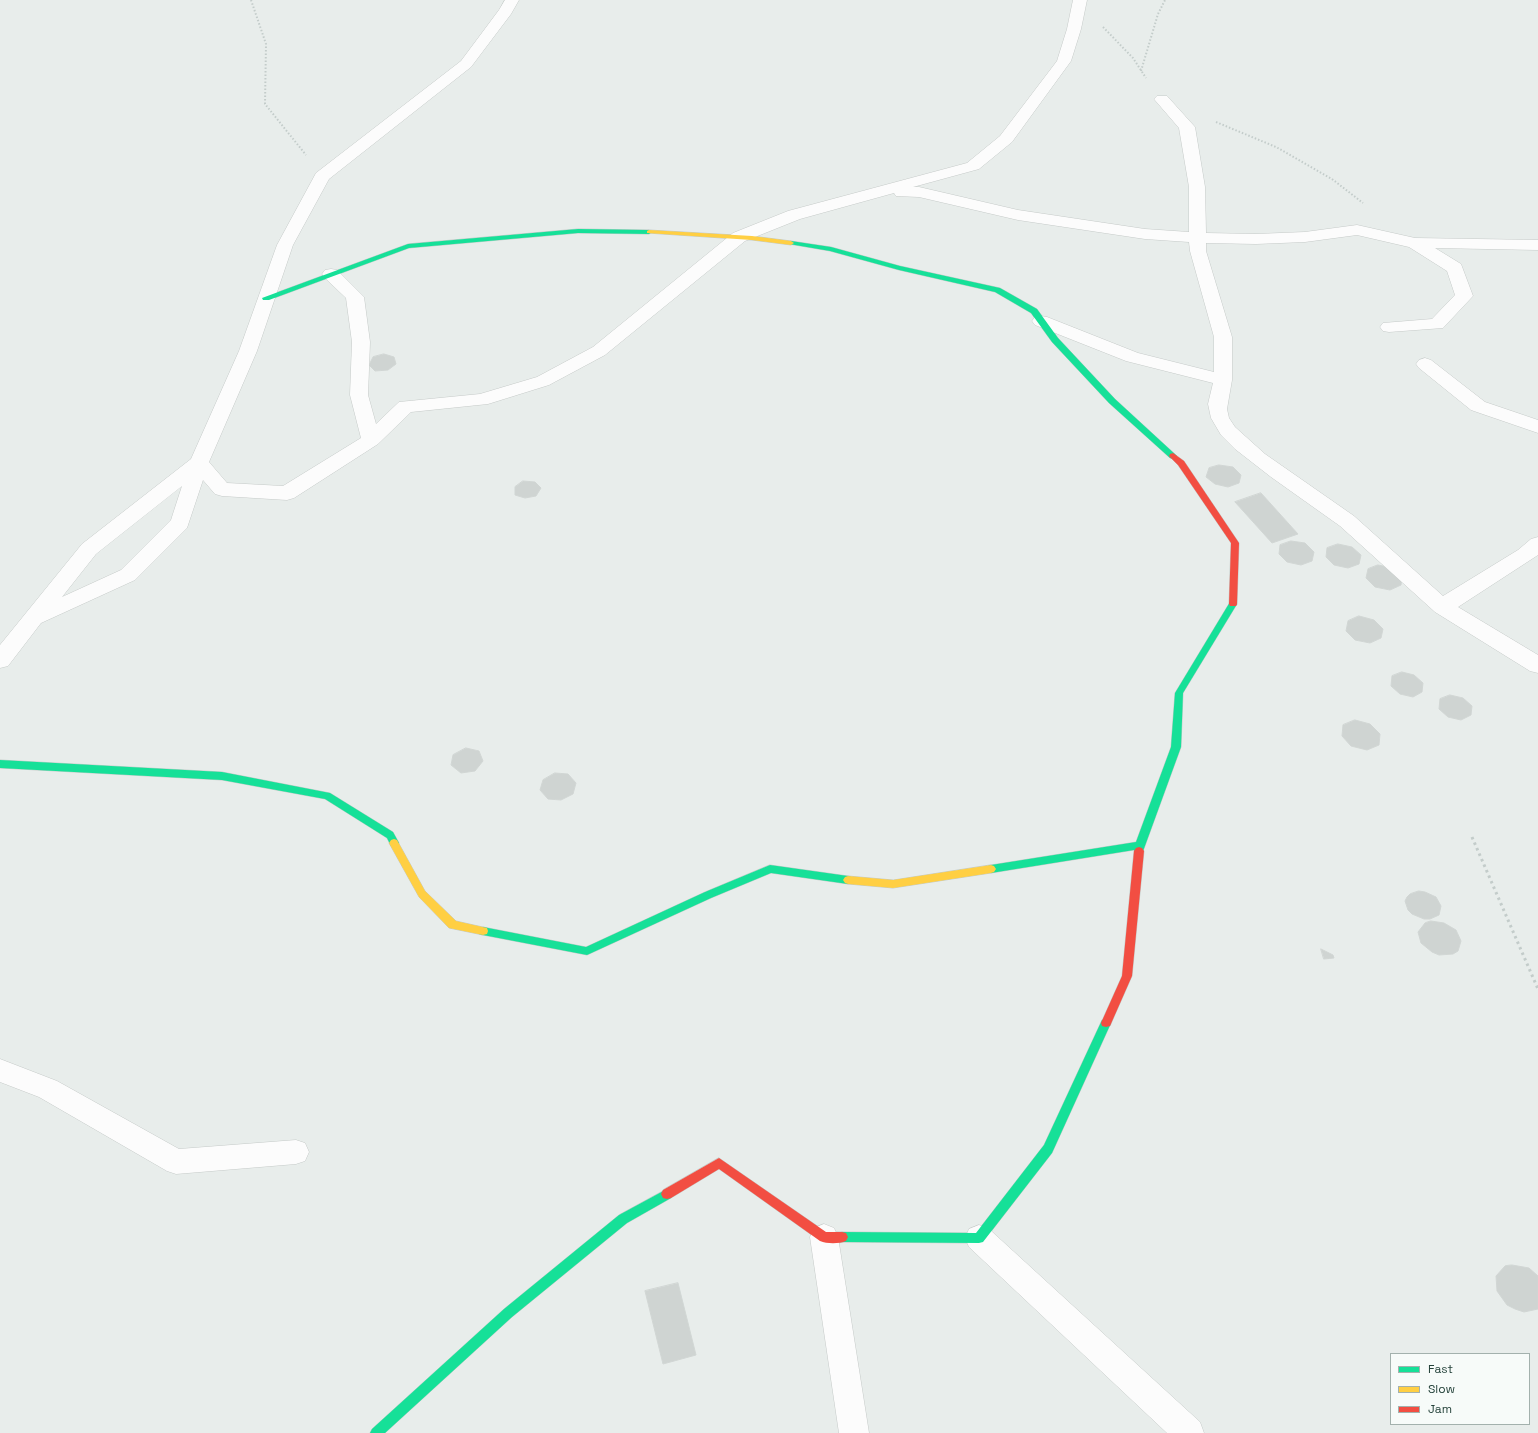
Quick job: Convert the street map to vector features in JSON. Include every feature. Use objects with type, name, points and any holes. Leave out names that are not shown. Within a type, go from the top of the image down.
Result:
[{"type":"street","points":[[32,620],[128,575],[180,524],[199,463],[248,351],[285,245],[322,176],[466,64],[506,11],[512,0]]},
{"type":"street","points":[[199,463],[222,489],[287,493],[371,440],[406,406],[481,400],[543,381],[598,351],[739,237],[794,215],[973,166],[1006,139],[1064,61],[1074,30],[1080,2]]},
{"type":"street","points":[[1162,99],[1187,127],[1197,187],[1198,251],[1223,336],[1223,380],[1217,402],[1221,419],[1232,435],[1264,463],[1325,504],[1347,521],[1442,607],[1538,665]]},
{"type":"street","points":[[865,196],[919,192],[1018,215],[1145,234],[1198,238],[1256,239],[1305,237],[1357,230],[1415,244],[1538,244]]},
{"type":"street","points":[[266,298],[408,246],[578,231],[660,232],[739,237],[831,249],[900,268],[997,290],[1034,311],[1055,340],[1112,401],[1181,463],[1235,543],[1233,604],[1179,693],[1176,747],[1140,845],[1127,976],[1048,1149],[979,1238]]},
{"type":"street","points":[[1389,327],[1437,324],[1464,296],[1455,268],[1415,244]]},
{"type":"street","points":[[331,274],[355,297],[360,342],[359,395],[371,440]]},
{"type":"street","points":[[1041,321],[1132,357],[1223,380]]},
{"type":"street","points":[[1425,364],[1478,406],[1538,427]]},
{"type":"street","points":[[0,660],[89,549],[199,463]]},
{"type":"street","points":[[1442,607],[1525,555],[1538,544]]},
{"type":"street","points":[[0,764],[222,776],[327,796],[390,835],[422,894],[453,925],[587,951],[708,894],[770,869],[836,879],[893,884],[1140,845]]},
{"type":"street","points":[[0,1070],[48,1089],[176,1162],[296,1152]]},
{"type":"street","points":[[376,1433],[508,1313],[622,1219],[719,1163],[824,1236],[979,1238],[1189,1433]]},
{"type":"street","points":[[824,1236],[854,1433]]},
{"type":"path","points":[[251,0],[266,44],[265,104],[322,176]]},
{"type":"path","points":[[1080,2],[1133,58],[1141,71],[1158,14],[1165,0]]},
{"type":"path","points":[[1212,120],[1276,147],[1332,179],[1366,206]]},
{"type":"path","points":[[1472,837],[1538,989]]},
{"type":"building","points":[[384,354],[394,357],[396,364],[388,370],[375,371],[369,365],[373,357]]},
{"type":"building","points":[[1219,465],[1233,467],[1241,475],[1239,483],[1228,487],[1215,484],[1206,477],[1209,468]]},
{"type":"building","points":[[523,481],[535,482],[541,488],[536,496],[525,498],[515,495],[515,487]]},
{"type":"building","points":[[1261,493],[1298,534],[1272,543],[1235,502]]},
{"type":"building","points":[[1291,541],[1305,543],[1314,552],[1312,561],[1301,565],[1287,562],[1279,554],[1280,545]]},
{"type":"building","points":[[1338,544],[1352,547],[1361,555],[1359,564],[1348,568],[1334,565],[1326,557],[1327,548]]},
{"type":"building","points":[[1378,565],[1393,568],[1402,576],[1401,585],[1390,590],[1375,587],[1366,578],[1368,569]]},
{"type":"building","points":[[1359,616],[1374,620],[1383,629],[1381,638],[1370,643],[1355,640],[1346,631],[1348,621]]},
{"type":"building","points":[[1402,672],[1414,675],[1423,683],[1422,692],[1413,697],[1400,694],[1391,686],[1392,676]]},
{"type":"building","points":[[1450,695],[1463,698],[1472,706],[1471,715],[1461,720],[1448,717],[1439,709],[1440,699]]},
{"type":"building","points":[[1355,720],[1370,724],[1380,734],[1379,745],[1367,750],[1351,746],[1342,736],[1343,725]]},
{"type":"building","points":[[466,748],[479,751],[483,761],[475,771],[461,773],[451,765],[453,755]]},
{"type":"building","points":[[555,773],[568,774],[576,783],[573,794],[561,800],[548,799],[540,790],[543,780]]},
{"type":"building","points":[[1419,891],[1436,897],[1441,906],[1439,915],[1430,919],[1424,919],[1412,914],[1408,910],[1405,901],[1407,897],[1410,894]]},
{"type":"building","points":[[1431,921],[1444,923],[1456,930],[1461,941],[1458,951],[1453,954],[1439,955],[1432,952],[1421,943],[1418,932],[1425,923]]},
{"type":"building","points":[[1321,949],[1333,955],[1334,958],[1324,959]]},
{"type":"building","points":[[1512,1265],[1529,1268],[1538,1276],[1538,1309],[1524,1312],[1515,1309],[1507,1305],[1497,1291],[1496,1276],[1505,1266]]},
{"type":"building","points":[[678,1283],[696,1355],[663,1364],[645,1291]]},
{"type":"traffic: fast","points":[[266,298],[408,246],[578,231],[649,232]]},
{"type":"traffic: fast","points":[[791,243],[831,249],[899,268],[997,290],[1034,311],[1055,340],[1112,401],[1173,456]]},
{"type":"traffic: fast","points":[[1139,851],[1176,747],[1179,693],[1233,604]]},
{"type":"traffic: fast","points":[[0,764],[222,776],[327,796],[390,835],[394,843]]},
{"type":"traffic: fast","points":[[991,869],[1140,845]]},
{"type":"traffic: fast","points":[[483,931],[587,951],[708,895],[770,869],[848,880]]},
{"type":"traffic: fast","points":[[842,1237],[979,1238],[1048,1149],[1106,1023]]},
{"type":"traffic: fast","points":[[376,1433],[508,1313],[623,1219],[667,1194]]},
{"type":"traffic: slow","points":[[649,232],[752,238],[791,243]]},
{"type":"traffic: slow","points":[[394,843],[422,894],[453,925],[483,931]]},
{"type":"traffic: slow","points":[[848,880],[893,884],[991,869]]},
{"type":"traffic: jam","points":[[1173,456],[1181,463],[1235,543],[1233,604]]},
{"type":"traffic: jam","points":[[1106,1023],[1127,976],[1139,851]]},
{"type":"traffic: jam","points":[[667,1194],[719,1163],[824,1237],[842,1237]]}]
